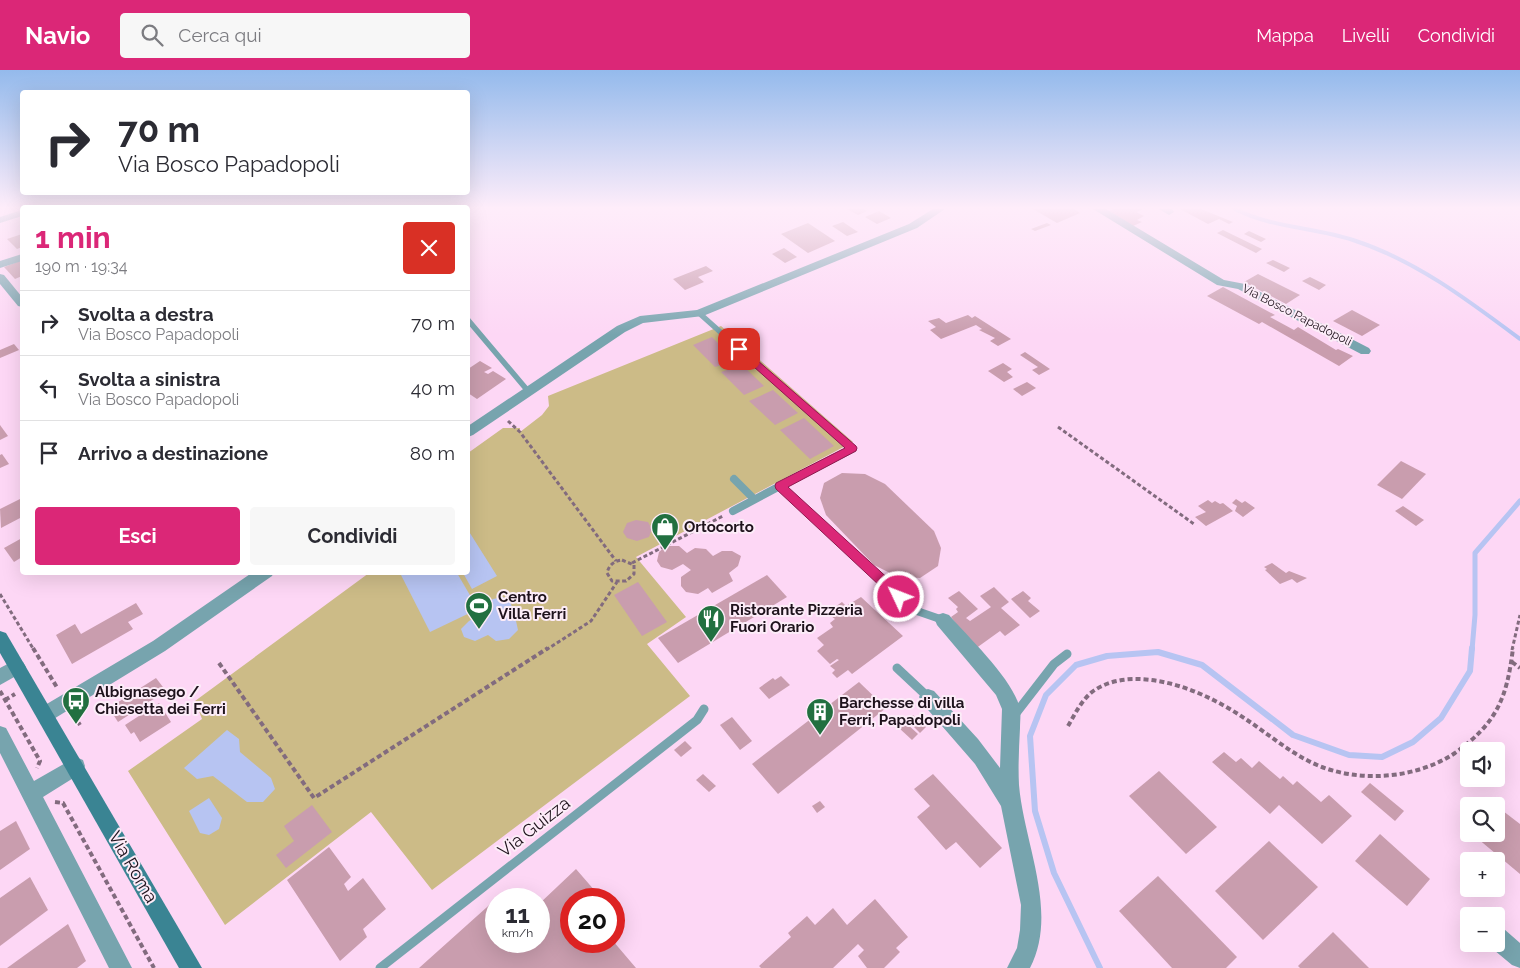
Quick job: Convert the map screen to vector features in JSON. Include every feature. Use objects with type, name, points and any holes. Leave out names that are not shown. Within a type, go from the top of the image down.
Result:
[{"type":"main road","name":"Via Roma","points":[[0,638],[46,714],[191,968]]},
{"type":"street","points":[[470,431],[621,329],[640,320],[699,313],[852,251]]},
{"type":"street","name":"Via Bosco Papadopoli","points":[[1168,251],[1221,283],[1241,286],[1365,351]]},
{"type":"street","points":[[0,265],[20,258]]},
{"type":"street","points":[[0,277],[20,302]]},
{"type":"street","points":[[46,714],[159,646],[262,575]]},
{"type":"street","points":[[943,620],[1003,690],[1011,708],[1009,777],[1011,804],[1031,905],[1031,930],[1028,944],[1018,968]]},
{"type":"street","points":[[0,677],[17,667]]},
{"type":"street","points":[[928,697],[978,752],[997,778],[1011,804]]},
{"type":"street","points":[[0,734],[36,790],[121,968]]},
{"type":"street","points":[[36,790],[76,766]]},
{"type":"street","points":[[1505,944],[1520,957]]},
{"type":"lane","points":[[699,313],[852,448],[733,511]]},
{"type":"lane","points":[[470,322],[528,391]]},
{"type":"lane","points":[[734,478],[754,499]]},
{"type":"lane","points":[[780,486],[914,610],[943,620]]},
{"type":"lane","points":[[1010,720],[1054,664],[1067,654]]},
{"type":"lane","points":[[897,668],[928,697]]},
{"type":"lane","name":"Via Guizza","points":[[380,968],[697,720],[704,709]]},
{"type":"path","points":[[497,411],[520,432],[616,561]]},
{"type":"path","points":[[1058,427],[1194,524]]},
{"type":"path","points":[[632,563],[733,511]]},
{"type":"path","points":[[627,560],[632,563],[635,568],[634,576],[626,581],[612,581],[607,573],[608,568],[616,561],[627,560]]},
{"type":"path","points":[[219,663],[314,798],[591,621],[617,582]]},
{"type":"path","points":[[0,594],[55,684]]},
{"type":"path","points":[[1068,726],[1093,691],[1110,681],[1133,678],[1157,680],[1203,696],[1228,708],[1283,748],[1320,767],[1348,774],[1394,776],[1427,767],[1463,749],[1487,725],[1502,702],[1510,682],[1511,662],[1520,615]]},
{"type":"path","points":[[1514,642],[1520,646]]},
{"type":"path","points":[[1511,662],[1520,668]]},
{"type":"path","points":[[0,691],[40,761],[39,767],[33,772],[36,790],[52,802],[63,803],[154,968]]},
{"type":"path","points":[[73,714],[80,725]]},
{"type":"shaded area","name":"Centro Villa Ferri","points":[[721,326],[853,442],[636,557],[686,617],[647,644],[690,696],[432,890],[371,812],[225,925],[128,771],[202,719],[195,701],[366,575],[470,575],[470,452],[503,428],[520,428],[520,432],[542,415],[549,406],[548,396]]},
{"type":"water","points":[[470,533],[497,576],[472,589],[464,575],[470,575]]},
{"type":"water","points":[[401,575],[458,575],[478,609],[430,632]]},
{"type":"water","points":[[503,597],[510,601],[512,607],[509,616],[516,621],[518,630],[509,639],[496,641],[488,635],[475,641],[464,637],[461,629],[469,621],[481,614],[486,604],[493,599]]},
{"type":"water","points":[[227,730],[239,739],[240,752],[271,778],[275,789],[263,802],[247,802],[213,776],[197,779],[184,768]]},
{"type":"water","points":[[209,798],[222,818],[219,829],[209,835],[200,833],[189,811]]},
{"type":"building","points":[[778,251],[788,251],[797,257],[785,263],[772,254]]},
{"type":"building","points":[[1273,260],[1290,268],[1284,272],[1266,263]]},
{"type":"building","points":[[20,261],[20,277],[15,279],[4,267]]},
{"type":"building","points":[[706,266],[713,271],[698,277],[704,282],[685,290],[673,279]]},
{"type":"building","points":[[1258,274],[1300,295],[1286,304],[1244,282]]},
{"type":"building","points":[[1310,277],[1326,285],[1319,290],[1302,281]]},
{"type":"building","points":[[1223,287],[1275,315],[1270,317],[1294,330],[1298,327],[1336,350],[1338,349],[1353,356],[1339,366],[1262,322],[1259,324],[1207,296]]},
{"type":"building","points":[[1352,310],[1380,325],[1362,336],[1333,321]]},
{"type":"building","points":[[968,315],[972,318],[975,316],[1011,339],[998,346],[990,341],[995,338],[979,330],[982,329],[976,325],[941,339],[930,330],[936,327],[928,321],[939,318],[946,323]]},
{"type":"building","points":[[712,337],[734,359],[729,361],[734,366],[740,363],[764,386],[744,395],[721,372],[727,370],[722,365],[715,367],[693,345]]},
{"type":"building","points":[[14,344],[19,350],[0,358],[0,350]]},
{"type":"building","points":[[1025,352],[1050,369],[1039,375],[1032,370],[1038,367],[1020,355]]},
{"type":"building","points":[[480,361],[492,368],[484,372],[488,374],[493,371],[506,379],[477,399],[470,394],[470,368]]},
{"type":"building","points":[[1003,363],[1012,369],[1007,372],[1013,377],[1004,382],[988,371]]},
{"type":"building","points":[[1027,382],[1036,388],[1022,396],[1013,389]]},
{"type":"building","points":[[773,390],[798,413],[775,425],[749,401]]},
{"type":"building","points":[[804,418],[834,446],[810,459],[780,430]]},
{"type":"building","points":[[0,425],[8,436],[0,440]]},
{"type":"building","points":[[2,454],[9,464],[0,468],[0,455]]},
{"type":"building","points":[[1401,461],[1426,474],[1402,499],[1377,485]]},
{"type":"building","points":[[842,473],[865,474],[885,484],[934,531],[941,548],[938,566],[920,578],[896,576],[874,565],[826,515],[820,498],[824,483]]},
{"type":"building","points":[[20,499],[20,518],[1,528],[0,509]]},
{"type":"building","points":[[1236,499],[1242,503],[1245,501],[1255,508],[1243,517],[1235,511],[1237,506],[1232,503]]},
{"type":"building","points":[[1208,500],[1212,503],[1215,501],[1220,504],[1223,503],[1233,511],[1206,526],[1195,517],[1206,512],[1198,506]]},
{"type":"building","points":[[1403,506],[1424,520],[1416,526],[1395,511]]},
{"type":"building","points":[[636,520],[648,522],[652,529],[649,537],[637,541],[627,538],[623,532],[627,523]]},
{"type":"building","points":[[20,539],[20,558],[14,562],[4,548]]},
{"type":"building","points":[[666,546],[679,546],[687,553],[695,548],[706,549],[713,556],[722,551],[732,551],[741,556],[738,566],[729,573],[733,581],[712,593],[708,588],[698,594],[686,592],[681,586],[681,577],[691,570],[683,564],[672,570],[661,567],[657,561],[659,552]]},
{"type":"building","points":[[1272,563],[1286,573],[1289,571],[1307,578],[1297,583],[1292,579],[1280,584],[1265,570],[1267,569],[1264,567]]},
{"type":"building","points":[[767,575],[787,597],[678,663],[658,638]]},
{"type":"building","points":[[638,582],[667,622],[642,636],[614,595]]},
{"type":"building","points":[[994,587],[1009,602],[1001,608],[1020,625],[1005,636],[1000,631],[975,649],[951,617],[958,612],[956,609],[958,607],[948,598],[959,591],[978,609],[966,618],[970,621],[991,607],[980,596]]},
{"type":"building","points":[[1023,591],[1031,598],[1028,601],[1040,611],[1030,618],[1011,599]]},
{"type":"building","points":[[861,597],[903,636],[852,674],[848,670],[837,678],[832,673],[835,670],[830,666],[839,660],[837,659],[830,664],[817,651],[824,645],[817,638],[833,627],[830,623],[835,619],[831,616],[839,611],[835,607],[842,602],[846,606]]},
{"type":"building","points":[[136,603],[143,614],[128,622],[133,629],[72,664],[56,635],[75,624],[81,634]]},
{"type":"building","points":[[781,676],[790,685],[769,699],[759,688],[773,678],[775,680]]},
{"type":"building","points":[[156,678],[166,691],[118,722],[109,708]]},
{"type":"building","name":"Barchesse di villa Ferri, Papadopoli","points":[[859,682],[886,708],[778,794],[752,764]]},
{"type":"building","points":[[159,703],[171,722],[140,742],[134,732],[131,734],[125,725]]},
{"type":"building","points":[[913,715],[926,727],[920,733],[907,720]]},
{"type":"building","points":[[732,717],[752,741],[740,750],[720,725]]},
{"type":"building","points":[[905,722],[918,734],[912,740],[899,728]]},
{"type":"building","points":[[685,741],[692,748],[681,757],[674,750]]},
{"type":"building","points":[[1224,752],[1236,762],[1241,758],[1252,768],[1259,761],[1280,779],[1283,776],[1293,785],[1297,781],[1321,802],[1329,795],[1352,816],[1322,844],[1279,805],[1270,814],[1212,762]]},
{"type":"building","points":[[1159,771],[1217,827],[1186,854],[1129,796]]},
{"type":"building","points":[[703,774],[716,786],[709,792],[696,780]]},
{"type":"building","points":[[933,774],[1002,848],[980,868],[956,842],[946,850],[917,817],[930,806],[914,789]]},
{"type":"building","points":[[1370,783],[1404,811],[1395,821],[1361,792]]},
{"type":"building","points":[[820,801],[825,807],[817,813],[812,806]]},
{"type":"building","points":[[312,805],[332,832],[286,868],[276,855],[294,841],[284,826]]},
{"type":"building","points":[[1505,813],[1520,824],[1520,874],[1505,861],[1505,852],[1494,852],[1482,842],[1505,842]]},
{"type":"building","points":[[16,821],[30,849],[0,870],[0,831]]},
{"type":"building","points":[[1380,834],[1430,879],[1407,906],[1355,861]]},
{"type":"building","points":[[1269,841],[1318,887],[1263,940],[1215,891]]},
{"type":"building","points":[[329,847],[351,877],[344,884],[348,891],[363,878],[386,909],[363,929],[367,937],[340,961],[287,880]]},
{"type":"building","points":[[576,869],[592,888],[560,888],[560,953],[623,953],[636,968],[419,968],[485,909],[485,953],[550,953],[550,894]]},
{"type":"building","points":[[1158,876],[1237,957],[1226,968],[1172,968],[1119,911]]},
{"type":"building","points":[[30,877],[48,910],[0,946],[0,898]]},
{"type":"building","points":[[875,899],[908,937],[896,948],[900,952],[884,968],[867,968],[858,956],[864,950],[858,944],[833,968],[761,968],[759,966],[791,937],[788,933],[807,916],[815,925],[833,908],[847,925]]},
{"type":"building","points":[[68,924],[86,961],[77,968],[7,968]]},
{"type":"building","points":[[1333,932],[1369,968],[1300,968],[1298,966]]},
{"type":"waterway","points":[[1382,251],[1440,282],[1520,339]]},
{"type":"waterway","points":[[1472,650],[1475,615],[1475,553],[1520,501]]},
{"type":"waterway","points":[[1100,968],[1054,873],[1035,811],[1030,736],[1046,695],[1076,665],[1107,656],[1158,652],[1202,665],[1293,735],[1349,755],[1382,757],[1413,742],[1441,718],[1470,671],[1472,648]]},
{"type":"place","name":"Ortocorto","points":[[665,551]]},
{"type":"place","name":"Centro Villa Ferri","points":[[479,630]]},
{"type":"place","name":"Ristorante Pizzeria Fuori Orario","points":[[711,643]]},
{"type":"place","name":"Albignasego / Chiesetta dei Ferri","points":[[76,725]]},
{"type":"place","name":"Barchesse di villa Ferri, Papadopoli","points":[[820,736]]},
{"type":"route","points":[[739,349],[852,448],[780,486],[899,597]]}]
